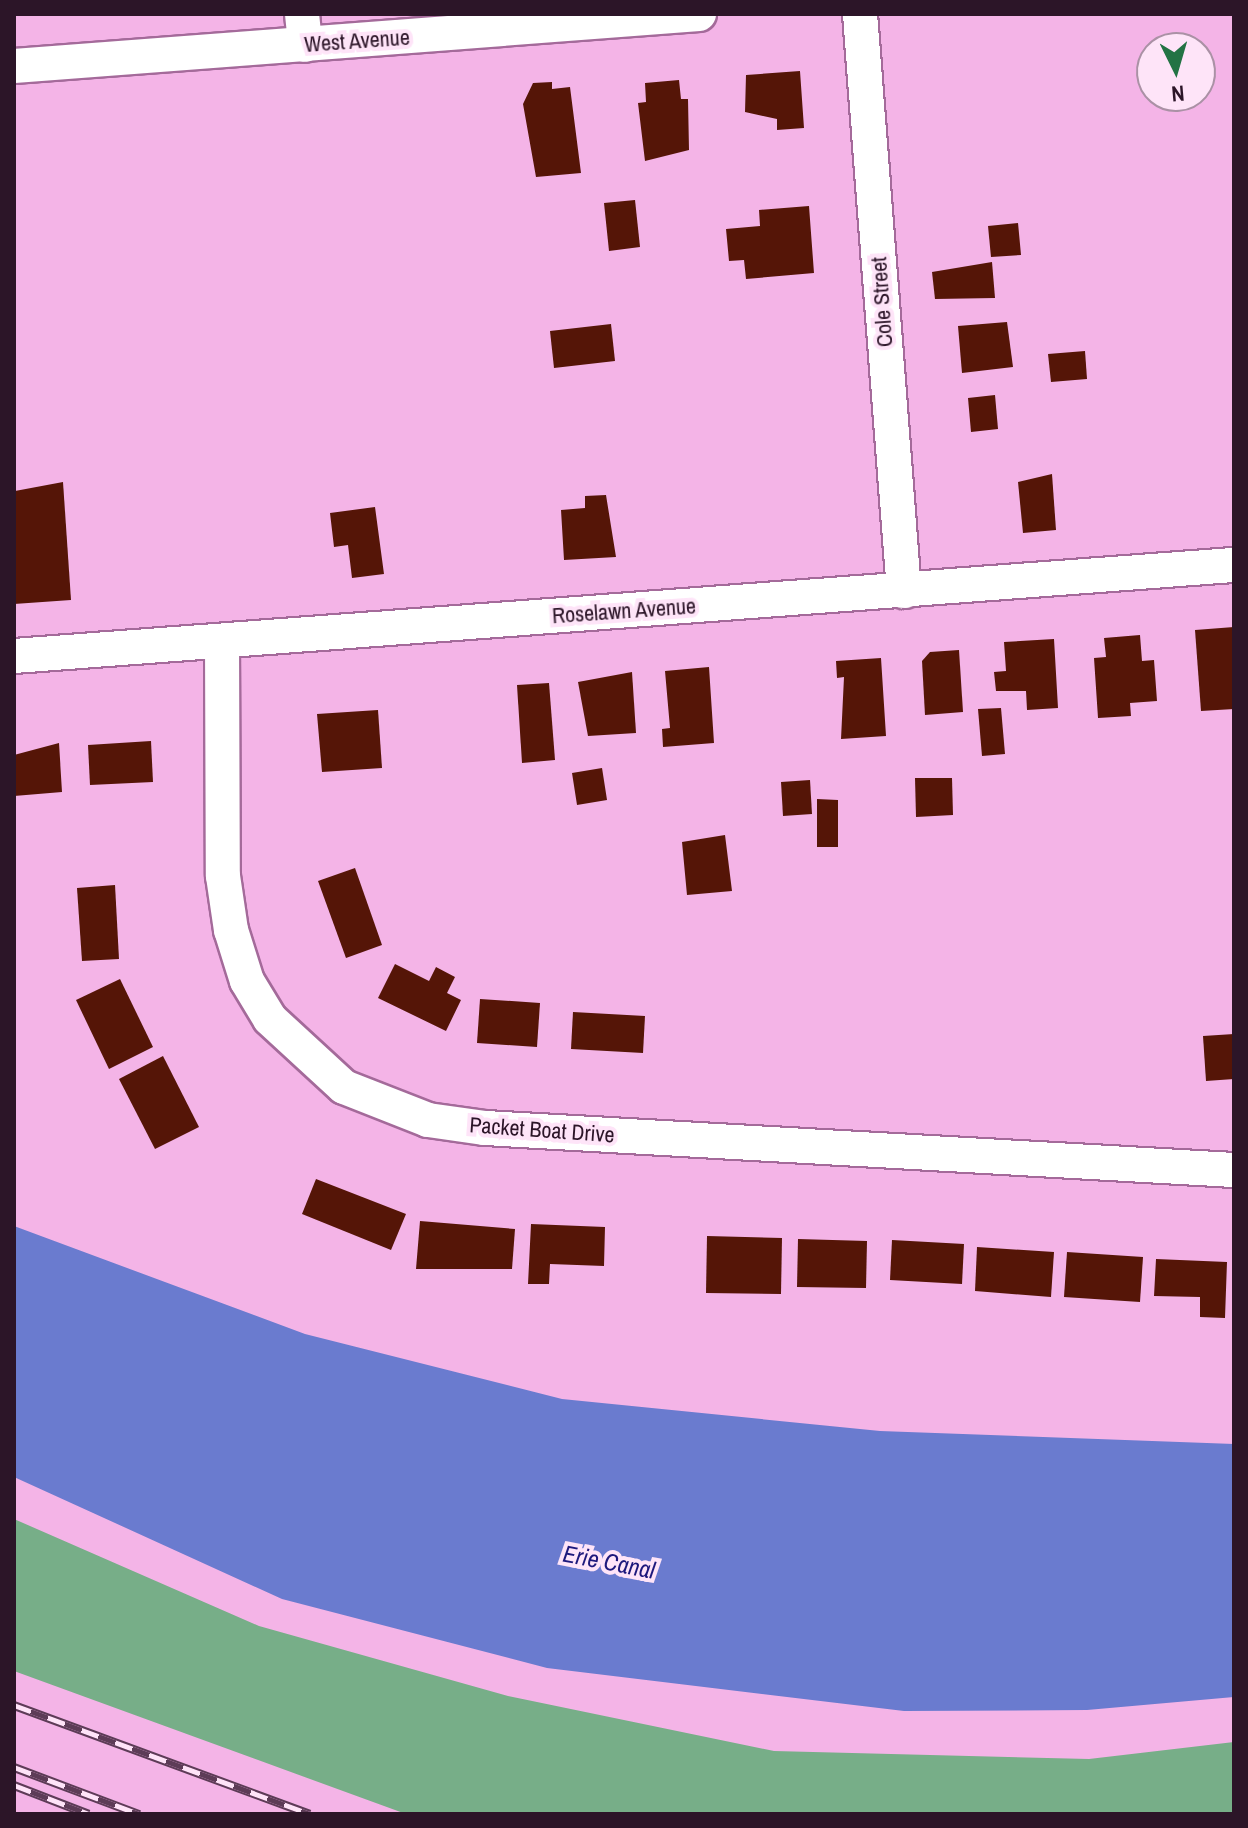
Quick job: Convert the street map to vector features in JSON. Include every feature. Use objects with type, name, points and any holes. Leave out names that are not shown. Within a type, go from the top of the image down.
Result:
[{"type":"street","name":"West Avenue","points":[[14,66],[303,30],[699,14]]},
{"type":"street","name":"Cole Street","points":[[860,14],[904,591]]},
{"type":"street","name":"Roselawn Avenue","points":[[14,656],[1234,565]]},
{"type":"street","name":"Packet Boat Drive","points":[[222,641],[223,876],[231,930],[247,981],[270,1019],[344,1087],[428,1120],[485,1128],[1234,1170]]},
{"type":"green space","points":[[14,1519],[259,1626],[508,1696],[774,1751],[1089,1759],[1234,1742],[1234,1814],[406,1814],[14,1671]]},
{"type":"water","name":"Erie Canal","points":[[14,1226],[305,1334],[562,1399],[880,1431],[1234,1444],[1234,1697],[1087,1710],[904,1711],[547,1668],[282,1599],[14,1477]]},
{"type":"building","points":[[800,71],[804,128],[777,130],[777,119],[745,112],[746,75]]},
{"type":"building","points":[[679,80],[681,99],[688,99],[689,150],[645,161],[638,103],[646,102],[645,83]]},
{"type":"building","points":[[552,82],[552,89],[570,87],[581,173],[536,177],[523,104],[533,83]]},
{"type":"building","points":[[635,200],[640,247],[609,251],[604,203]]},
{"type":"building","points":[[809,206],[814,273],[746,279],[744,260],[729,261],[726,229],[760,226],[759,210]]},
{"type":"building","points":[[1018,223],[1021,255],[991,257],[988,226]]},
{"type":"building","points":[[992,262],[995,298],[935,299],[932,272]]},
{"type":"building","points":[[1007,322],[1013,367],[962,373],[958,326]]},
{"type":"building","points":[[611,324],[615,361],[554,368],[550,331]]},
{"type":"building","points":[[1085,351],[1087,379],[1051,382],[1048,354]]},
{"type":"building","points":[[995,395],[998,429],[971,432],[968,398]]},
{"type":"building","points":[[1052,474],[1056,530],[1023,533],[1018,482]]},
{"type":"building","points":[[63,482],[71,600],[14,604],[15,491]]},
{"type":"building","points":[[606,495],[616,557],[564,560],[561,510],[585,508],[585,496]]},
{"type":"building","points":[[375,507],[384,574],[352,578],[348,545],[334,547],[330,513]]},
{"type":"building","points":[[1234,627],[1234,709],[1201,711],[1195,630]]},
{"type":"building","points":[[1140,635],[1142,661],[1154,660],[1157,701],[1130,703],[1131,716],[1098,718],[1094,658],[1106,657],[1104,638]]},
{"type":"building","points":[[1054,639],[1058,708],[1027,710],[1026,691],[996,691],[994,672],[1006,671],[1004,642]]},
{"type":"building","points":[[959,650],[963,712],[925,715],[922,661],[930,652]]},
{"type":"building","points":[[881,658],[886,736],[841,739],[844,677],[837,678],[836,661]]},
{"type":"building","points":[[709,667],[714,743],[663,747],[662,729],[670,728],[665,671]]},
{"type":"building","points":[[632,672],[636,733],[588,736],[578,682]]},
{"type":"building","points":[[549,683],[555,760],[522,763],[517,685]]},
{"type":"building","points":[[1001,708],[1005,754],[982,756],[978,709]]},
{"type":"building","points":[[378,710],[382,768],[322,772],[317,714]]},
{"type":"building","points":[[151,741],[153,782],[90,785],[88,745]]},
{"type":"building","points":[[59,743],[62,792],[14,796],[14,755]]},
{"type":"building","points":[[602,768],[607,800],[577,805],[572,773]]},
{"type":"building","points":[[915,778],[952,778],[953,815],[916,817]]},
{"type":"building","points":[[810,780],[812,814],[783,816],[781,782]]},
{"type":"building","points":[[817,799],[838,800],[838,847],[817,847]]},
{"type":"building","points":[[725,835],[732,891],[687,895],[682,842]]},
{"type":"building","points":[[355,868],[382,945],[346,958],[318,881]]},
{"type":"building","points":[[115,885],[119,959],[82,961],[77,888]]},
{"type":"building","points":[[395,964],[429,981],[436,967],[455,977],[447,993],[461,1000],[446,1031],[378,998]]},
{"type":"building","points":[[120,979],[153,1047],[109,1069],[76,1000]]},
{"type":"building","points":[[480,999],[540,1003],[537,1047],[477,1043]]},
{"type":"building","points":[[573,1012],[645,1016],[643,1053],[571,1049]]},
{"type":"building","points":[[1234,1034],[1234,1079],[1206,1081],[1203,1036]]},
{"type":"building","points":[[163,1056],[199,1127],[155,1149],[119,1079]]},
{"type":"building","points":[[316,1179],[406,1214],[391,1250],[302,1214]]},
{"type":"building","points":[[420,1221],[515,1229],[512,1269],[416,1269]]},
{"type":"building","points":[[531,1224],[605,1227],[604,1266],[550,1264],[549,1284],[528,1284]]},
{"type":"building","points":[[707,1236],[782,1238],[781,1294],[706,1293]]},
{"type":"building","points":[[798,1239],[867,1241],[866,1288],[797,1287]]},
{"type":"building","points":[[892,1240],[964,1244],[962,1284],[890,1280]]},
{"type":"building","points":[[977,1247],[1054,1252],[1051,1297],[975,1291]]},
{"type":"building","points":[[1067,1252],[1143,1257],[1140,1302],[1064,1297]]},
{"type":"building","points":[[1156,1259],[1227,1262],[1225,1318],[1200,1317],[1200,1297],[1154,1296]]},
{"type":"railway","points":[[14,1705],[310,1814]]},
{"type":"railway","points":[[14,1767],[139,1814]]},
{"type":"railway","points":[[14,1785],[89,1814]]}]
